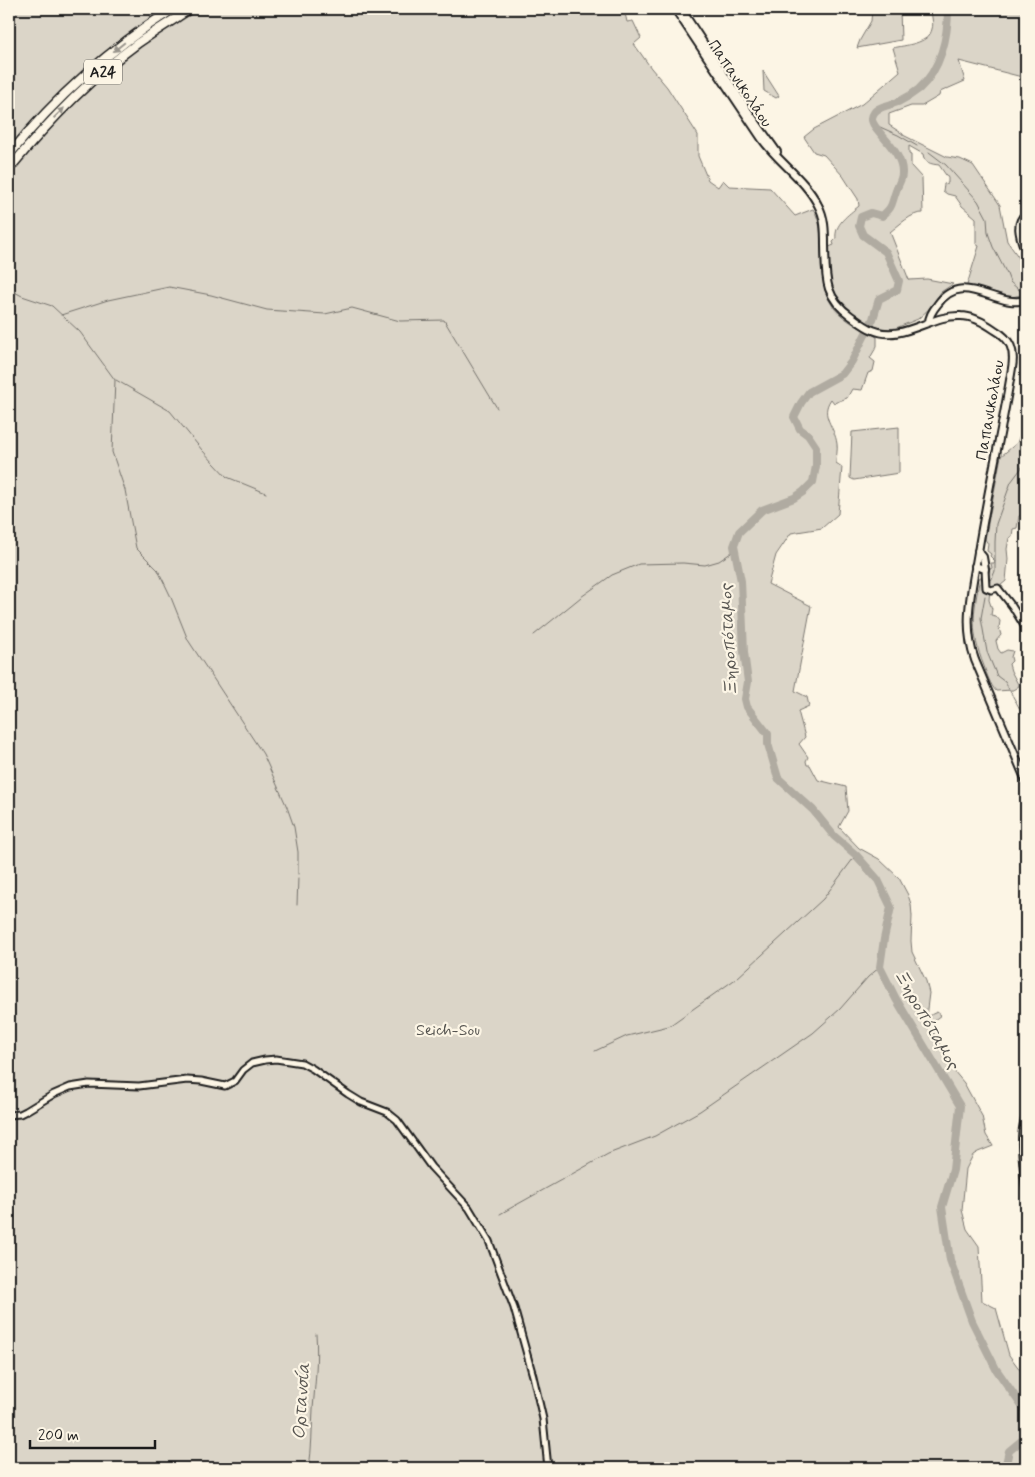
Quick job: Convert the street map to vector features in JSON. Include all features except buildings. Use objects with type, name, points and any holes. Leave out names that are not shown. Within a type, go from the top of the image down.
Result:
[{"type":"highway","points":[[132,36],[166,9]]},
{"type":"highway","name":"Α24","points":[[9,155],[19,142],[72,88],[132,36],[173,9]]},
{"type":"highway","name":"Α24","points":[[9,169],[26,148],[59,114],[108,68],[137,44],[190,9]]},
{"type":"main road","name":"Παπανικολάου","points":[[675,9],[762,139],[770,150],[810,191],[822,212],[825,233],[826,274],[830,294],[838,306],[855,319],[882,333],[906,331],[929,322],[954,316],[964,316],[994,329],[1004,336],[1010,344],[1013,352],[1011,376],[976,563],[968,630],[971,646],[981,675],[1026,781]]},
{"type":"main road","name":"Παπανικολάου","points":[[681,9],[752,118],[790,169]]},
{"type":"main road","points":[[1026,214],[1021,219],[1019,228],[1026,254]]},
{"type":"main road","points":[[929,322],[930,317],[941,300],[949,293],[957,290],[970,290],[1010,300],[1026,300]]},
{"type":"main road","points":[[978,552],[982,554],[985,568]]},
{"type":"main road","points":[[976,563],[984,561]]},
{"type":"main road","points":[[976,563],[985,568]]},
{"type":"main road","points":[[1026,1116],[1022,1145],[1026,1188]]},
{"type":"street","points":[[985,568],[986,588],[991,590],[998,588],[1026,629]]},
{"type":"street","points":[[9,1115],[20,1114],[70,1087],[89,1084],[139,1086],[187,1080],[225,1086],[235,1081],[243,1070],[252,1063],[276,1059],[302,1063],[361,1102],[386,1112],[397,1120],[432,1167],[469,1208],[490,1241],[514,1308],[533,1376],[543,1419],[548,1468]]},
{"type":"green space","name":"Seich-Sou","points":[[9,9],[624,9],[627,22],[633,21],[641,38],[634,44],[667,87],[698,135],[698,156],[708,180],[718,187],[723,180],[729,186],[770,188],[795,216],[813,209],[818,218],[820,229],[822,268],[827,295],[839,313],[861,329],[877,337],[877,346],[870,358],[875,362],[873,371],[868,373],[862,390],[852,389],[847,398],[834,403],[831,399],[828,405],[827,416],[837,444],[836,463],[842,467],[838,514],[822,528],[791,533],[776,555],[768,584],[811,606],[795,691],[807,697],[809,706],[798,711],[805,737],[799,744],[808,757],[807,765],[810,765],[818,780],[846,787],[848,811],[839,827],[859,848],[879,859],[899,878],[908,895],[912,916],[912,952],[926,981],[929,993],[926,1017],[937,1012],[941,1015],[929,1024],[954,1071],[964,1083],[982,1116],[986,1135],[993,1146],[973,1155],[966,1169],[962,1210],[967,1229],[979,1246],[982,1301],[996,1308],[1009,1355],[1026,1378],[1026,1468],[9,1468]]},
{"type":"green space","points":[[872,9],[900,9],[901,40],[857,48],[871,21]]},
{"type":"green space","points":[[931,9],[1026,9],[1026,78],[959,61],[965,81],[940,92],[939,96],[922,106],[911,106],[889,114],[889,125],[903,135],[947,157],[960,159],[973,165],[1000,205],[1007,241],[1019,258],[1023,274],[1026,278],[1026,294],[1012,297],[967,285],[979,246],[976,244],[976,218],[962,206],[955,196],[943,191],[944,184],[948,183],[948,178],[939,165],[928,162],[923,154],[909,146],[911,166],[922,178],[923,213],[910,217],[890,232],[909,280],[927,279],[953,284],[941,292],[931,307],[918,319],[889,329],[869,324],[843,306],[834,296],[829,281],[829,247],[834,245],[833,242],[836,239],[839,224],[859,206],[858,199],[843,176],[824,155],[814,152],[804,137],[814,129],[862,104],[900,71],[893,48],[922,41],[930,34],[933,27]]},
{"type":"green space","points":[[763,71],[779,96],[776,98],[764,91]]},
{"type":"green space","points":[[1026,418],[1026,502],[1023,514],[1019,516],[1017,528],[1013,529],[1012,536],[1009,538],[1006,581],[1000,586],[990,588],[989,600],[992,609],[991,615],[996,616],[1000,621],[1001,635],[996,641],[998,649],[1001,653],[1007,650],[1013,651],[1012,661],[1009,664],[1019,686],[1013,690],[996,691],[988,676],[976,643],[974,612],[980,577],[987,578],[992,568],[991,563],[995,561],[987,551],[988,544],[985,539],[1001,456],[1017,443]]},
{"type":"green space","points":[[899,427],[899,473],[854,480],[850,478],[852,432]]},
{"type":"waterway","name":"Ξηροπόταμος","points":[[948,9],[947,31],[942,52],[927,81],[905,98],[879,108],[872,118],[876,128],[897,156],[901,164],[902,175],[889,210],[882,216],[871,213],[861,217],[859,226],[863,235],[886,252],[899,281],[897,290],[879,299],[873,319],[852,361],[842,374],[809,392],[794,417],[800,429],[808,435],[816,447],[816,466],[813,482],[794,498],[762,510],[739,532],[734,546],[741,581],[744,652],[748,682],[745,699],[747,707],[768,734],[768,744],[778,778],[813,810],[834,836],[856,855],[878,880],[891,907],[880,967],[896,999],[960,1106],[953,1170],[942,1207],[950,1260],[972,1321],[996,1369],[1026,1412]]},
{"type":"waterway","points":[[872,120],[880,127],[917,146]]},
{"type":"waterway","points":[[929,152],[946,165],[978,201],[987,218],[988,233],[993,247],[1010,282],[1026,296]]},
{"type":"waterway","points":[[61,315],[108,300],[169,287],[211,295],[267,310],[325,314],[352,308],[400,321],[444,320],[497,408]]},
{"type":"waterway","points":[[9,289],[22,296],[52,306],[80,332],[115,380],[112,452],[125,490],[136,548],[158,570],[188,640],[263,754],[294,827],[298,852],[298,874]]},
{"type":"waterway","points":[[116,380],[170,411],[227,477],[266,493]]},
{"type":"waterway","points":[[991,581],[995,571],[996,524],[1011,482],[1026,462]]},
{"type":"waterway","points":[[534,635],[612,575],[639,564],[683,563],[705,565],[719,561],[731,553],[734,546]]},
{"type":"waterway","points":[[985,596],[981,618],[987,652],[997,676],[1005,682],[1026,720]]},
{"type":"waterway","points":[[595,1051],[627,1036],[669,1026],[737,978],[823,899],[856,855]]},
{"type":"waterway","points":[[297,905],[298,878]]},
{"type":"waterway","points":[[500,1214],[608,1154],[655,1136],[700,1111],[813,1033],[840,1009],[868,977],[880,967]]},
{"type":"waterway","name":"Ορτανσία","points":[[309,1468],[317,1353],[316,1334]]},
{"type":"waterway","name":"Ξηροπόταμος","points":[[1005,1468],[1009,1451],[1026,1437]]}]
